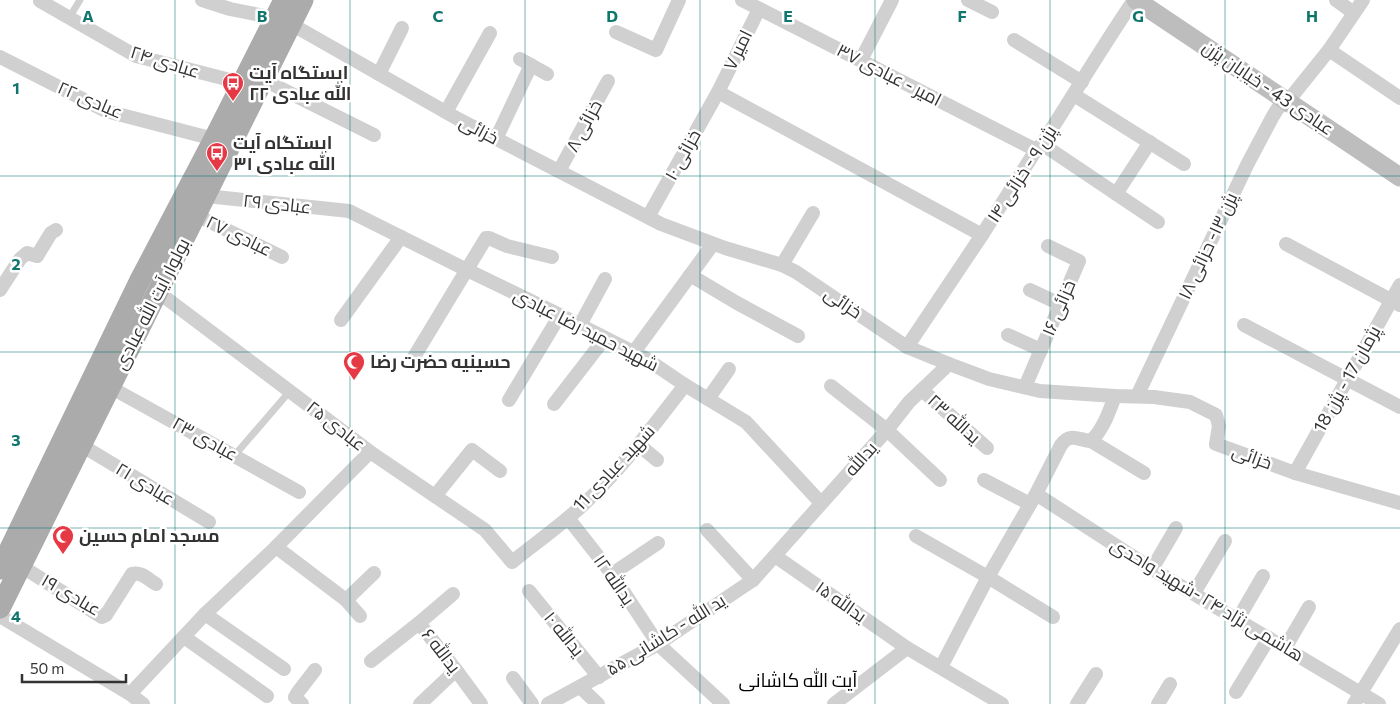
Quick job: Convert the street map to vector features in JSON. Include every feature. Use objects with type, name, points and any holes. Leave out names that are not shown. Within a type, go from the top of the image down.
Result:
[{"type":"main road","name":"بولوار آیت الله عبادی","points":[[0,569],[139,282],[242,83],[283,14],[304,0]]},
{"type":"main road","name":"بولوار آیت الله عبادی","points":[[0,608],[264,80],[283,14]]},
{"type":"street","name":"خزائی","points":[[202,0],[230,9],[283,14],[446,112],[661,224],[713,244],[782,265],[796,272],[907,347],[989,378],[1040,391],[1154,397],[1190,402],[1216,415],[1219,426],[1216,444],[1294,472],[1400,503]]},
{"type":"street","points":[[616,32],[656,50],[679,0]]},
{"type":"street","name":"امیر - عبادی ۳۷","points":[[742,0],[1039,147],[1158,222]]},
{"type":"street","points":[[861,60],[892,0]]},
{"type":"street","points":[[968,0],[992,12]]},
{"type":"street","name":"پژن ۹ - خزائی ۱۴","points":[[907,347],[1074,96],[1108,38],[1135,0]]},
{"type":"street","name":"عبادی 43 - خیابان پژن","points":[[1135,0],[1400,177]]},
{"type":"street","points":[[1336,0],[1354,13]]},
{"type":"street","name":"پژن ۱۳- حزائی ۱۸","points":[[1137,396],[1247,165],[1278,108],[1288,101],[1329,50],[1363,0]]},
{"type":"street","name":"عبادی ۲۴","points":[[40,1],[136,56],[242,83]]},
{"type":"street","name":"امیر ۷","points":[[718,92],[758,9]]},
{"type":"street","points":[[380,74],[402,28]]},
{"type":"street","points":[[446,112],[490,33]]},
{"type":"street","points":[[1014,40],[1082,82]]},
{"type":"street","points":[[1329,50],[1400,98]]},
{"type":"street","name":"عبادی ۲۲","points":[[1,60],[106,111],[214,139]]},
{"type":"street","points":[[496,139],[525,62],[547,74]]},
{"type":"street","points":[[264,80],[374,135]]},
{"type":"street","name":"خزائی ۸","points":[[559,172],[608,81]]},
{"type":"street","points":[[718,92],[982,235]]},
{"type":"street","name":"خزائی ۱۰","points":[[648,217],[718,92]]},
{"type":"street","points":[[1074,96],[1184,164]]},
{"type":"street","points":[[1116,194],[1150,142]]},
{"type":"street","name":"عبادی ۲۹","points":[[201,205],[349,211]]},
{"type":"street","name":"عبادی ۲۷","points":[[201,205],[282,257]]},
{"type":"street","name":"شهید حمید رضا عبادی","points":[[349,211],[645,358],[746,422],[821,503]]},
{"type":"street","points":[[782,265],[813,213]]},
{"type":"street","points":[[0,290],[20,258],[27,253],[37,256],[51,233],[56,230]]},
{"type":"street","points":[[342,320],[401,237]]},
{"type":"street","points":[[414,357],[486,238],[507,246],[552,257]]},
{"type":"street","points":[[634,352],[713,244]]},
{"type":"street","points":[[1286,244],[1395,303]]},
{"type":"street","name":"خزائی ۱۶","points":[[1024,387],[1079,261],[1048,246]]},
{"type":"street","points":[[690,275],[798,336]]},
{"type":"street","points":[[580,325],[606,279]]},
{"type":"street","name":"پژمان 17 - پژن 18","points":[[1294,472],[1347,380],[1395,303],[1400,285]]},
{"type":"street","points":[[1030,290],[1060,304]]},
{"type":"street","name":"عبادی ۲۵","points":[[158,292],[370,452],[485,530],[512,562]]},
{"type":"street","points":[[509,400],[560,315]]},
{"type":"street","points":[[1244,325],[1400,407]]},
{"type":"street","points":[[1008,335],[1041,350]]},
{"type":"street","points":[[554,404],[605,338]]},
{"type":"street","name":"یدالله","points":[[775,556],[887,430],[909,402],[949,364]]},
{"type":"street","points":[[708,399],[729,369]]},
{"type":"street","name":"شهید عبادی 11","points":[[512,562],[568,518],[599,490],[639,445],[685,385]]},
{"type":"street","points":[[831,386],[887,430],[940,480]]},
{"type":"street","name":"عبادی ۲۳","points":[[110,387],[299,492]]},
{"type":"street","name":"یدالله ۲۳","points":[[922,390],[987,448]]},
{"type":"street","points":[[1091,441],[1096,437],[1105,421],[1115,396]]},
{"type":"street","points":[[941,667],[988,577],[1065,439],[1071,437],[1091,441],[1144,473]]},
{"type":"street","name":"عبادی ۲۱","points":[[81,445],[209,522]]},
{"type":"street","points":[[639,445],[657,460]]},
{"type":"street","points":[[435,496],[472,450],[500,471]]},
{"type":"street","points":[[130,694],[205,614],[276,547],[370,452]]},
{"type":"street","name":"هاشمی نژاد ۲۴ -شهید واحدی","points":[[984,480],[1033,499],[1269,638],[1357,699],[1379,704]]},
{"type":"street","name":"یدالله ۱۲","points":[[568,518],[612,574],[658,644],[723,704]]},
{"type":"street","points":[[1152,568],[1176,528]]},
{"type":"street","points":[[707,530],[752,580]]},
{"type":"street","points":[[916,536],[1054,617]]},
{"type":"street","points":[[1194,593],[1225,541]]},
{"type":"street","points":[[612,574],[658,542]]},
{"type":"street","points":[[276,547],[346,600],[360,616]]},
{"type":"street","name":"ید الله - کاشانی ۵۵","points":[[548,704],[658,644],[752,580],[775,556]]},
{"type":"street","name":"یدالله ۱۵","points":[[775,556],[907,648],[941,667],[997,703]]},
{"type":"street","name":"عبادی ۱۹","points":[[21,566],[102,617],[106,615],[135,572],[156,584]]},
{"type":"street","points":[[346,600],[374,573]]},
{"type":"street","points":[[1238,620],[1263,576]]},
{"type":"street","name":"یدالله ۱۰","points":[[529,591],[599,677]]},
{"type":"street","points":[[419,623],[453,594]]},
{"type":"street","points":[[1285,648],[1309,607]]},
{"type":"street","points":[[205,614],[284,669]]},
{"type":"street","points":[[0,616],[130,694],[143,704]]},
{"type":"street","name":"یدالله ۶","points":[[371,661],[419,623],[481,704]]},
{"type":"street","points":[[1357,699],[1400,629]]},
{"type":"street","points":[[184,637],[267,696]]},
{"type":"street","points":[[1236,692],[1269,638]]},
{"type":"street","points":[[834,704],[907,648]]},
{"type":"street","points":[[302,704],[295,697],[315,670]]},
{"type":"street","points":[[420,704],[456,670]]},
{"type":"street","points":[[1077,704],[1096,674]]},
{"type":"street","points":[[513,678],[532,704]]},
{"type":"street","points":[[1158,704],[1170,684]]},
{"type":"street","points":[[580,687],[598,704]]},
{"type":"lane","points":[[70,18],[80,0]]},
{"type":"lane","points":[[234,456],[290,391]]},
{"type":"place","name":"ایستگاه آیت الله عبادی ۲۲","points":[[233,102]]},
{"type":"place","name":"ایستگاه آیت الله عبادی ۳۱","points":[[217,172]]},
{"type":"place","name":"حسینیه حضرت رضا","points":[[354,381]]},
{"type":"place","name":"مسجد امام حسین","points":[[63,555]]},
{"type":"district","name":"آیت الله کاشانی","points":[[798,680]]}]
